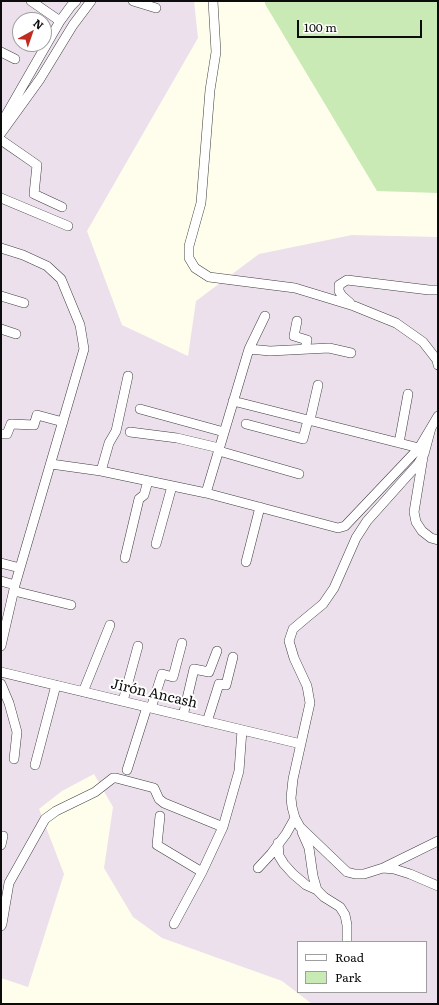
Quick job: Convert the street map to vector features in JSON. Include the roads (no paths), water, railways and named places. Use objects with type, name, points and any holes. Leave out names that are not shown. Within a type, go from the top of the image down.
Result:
[{"type":"street","points":[[31,1],[60,21]]},
{"type":"street","points":[[52,33],[76,1]]},
{"type":"street","points":[[1,133],[40,79],[73,25],[91,1]]},
{"type":"street","points":[[133,1],[156,8]]},
{"type":"street","points":[[213,1],[216,52],[210,90],[202,203],[190,246],[190,258],[195,268],[209,277],[295,288],[354,306],[396,323],[423,342],[437,360],[438,365]]},
{"type":"street","points":[[1,52],[14,59]]},
{"type":"street","points":[[1,125],[40,52]]},
{"type":"street","points":[[1,140],[37,165],[34,194],[62,207]]},
{"type":"street","points":[[1,198],[68,226]]},
{"type":"street","points":[[1,248],[23,255],[47,266],[61,279],[80,325],[84,349],[20,568],[1,646]]},
{"type":"street","points":[[354,306],[342,296],[339,291],[339,285],[346,280],[422,290],[438,290]]},
{"type":"street","points":[[1,296],[24,303]]},
{"type":"street","points":[[206,493],[249,349],[265,316]]},
{"type":"street","points":[[297,321],[294,336],[307,340],[305,349]]},
{"type":"street","points":[[1,329],[16,334]]},
{"type":"street","points":[[249,349],[270,351],[328,348],[351,353]]},
{"type":"street","points":[[100,471],[109,444],[116,431],[128,376]]},
{"type":"street","points":[[246,424],[303,439],[318,386]]},
{"type":"street","points":[[399,443],[408,394]]},
{"type":"street","points":[[233,401],[399,443],[421,451]]},
{"type":"street","points":[[140,409],[224,432]]},
{"type":"street","points":[[1,434],[7,434],[10,424],[34,425],[37,415],[63,422]]},
{"type":"street","points":[[317,890],[313,876],[309,848],[295,818],[292,807],[291,798],[293,779],[310,703],[307,686],[294,658],[289,641],[293,629],[323,604],[334,588],[356,538],[367,521],[418,464],[421,451],[438,416]]},
{"type":"street","points":[[130,432],[177,438],[219,449],[299,474]]},
{"type":"street","points":[[51,464],[100,471],[206,493],[338,528],[345,526],[421,451]]},
{"type":"street","points":[[421,451],[414,512],[416,522],[422,531],[431,538],[438,540]]},
{"type":"street","points":[[125,558],[139,499],[144,495],[148,481]]},
{"type":"street","points":[[156,544],[172,486]]},
{"type":"street","points":[[246,562],[260,507]]},
{"type":"street","points":[[1,563],[20,568]]},
{"type":"street","points":[[1,581],[15,588],[72,605]]},
{"type":"street","points":[[83,692],[110,625]]},
{"type":"street","points":[[127,770],[162,674],[173,677],[182,643]]},
{"type":"street","points":[[123,701],[138,646]]},
{"type":"street","points":[[183,716],[194,670],[209,672],[216,651]]},
{"type":"street","points":[[207,722],[219,684],[226,685],[233,658]]},
{"type":"street","name":"Jirón Ancash","points":[[1,672],[301,744]]},
{"type":"street","points":[[1,684],[9,703],[17,732],[14,759]]},
{"type":"street","points":[[35,766],[56,685]]},
{"type":"street","points":[[174,924],[224,827],[239,771],[242,730]]},
{"type":"street","points":[[1,926],[9,884],[45,819],[56,811],[95,792],[113,778],[154,788],[159,799],[164,803],[224,827]]},
{"type":"street","points":[[160,816],[157,845],[202,872]]},
{"type":"street","points":[[258,868],[286,834],[295,818]]},
{"type":"street","points":[[300,827],[347,872],[355,874],[364,874],[384,868],[396,860],[438,841]]},
{"type":"street","points":[[278,844],[279,856],[293,874],[306,885],[317,890],[324,897],[340,907],[345,915],[347,925],[347,941]]},
{"type":"street","points":[[384,868],[394,869],[410,874],[438,886]]}]
